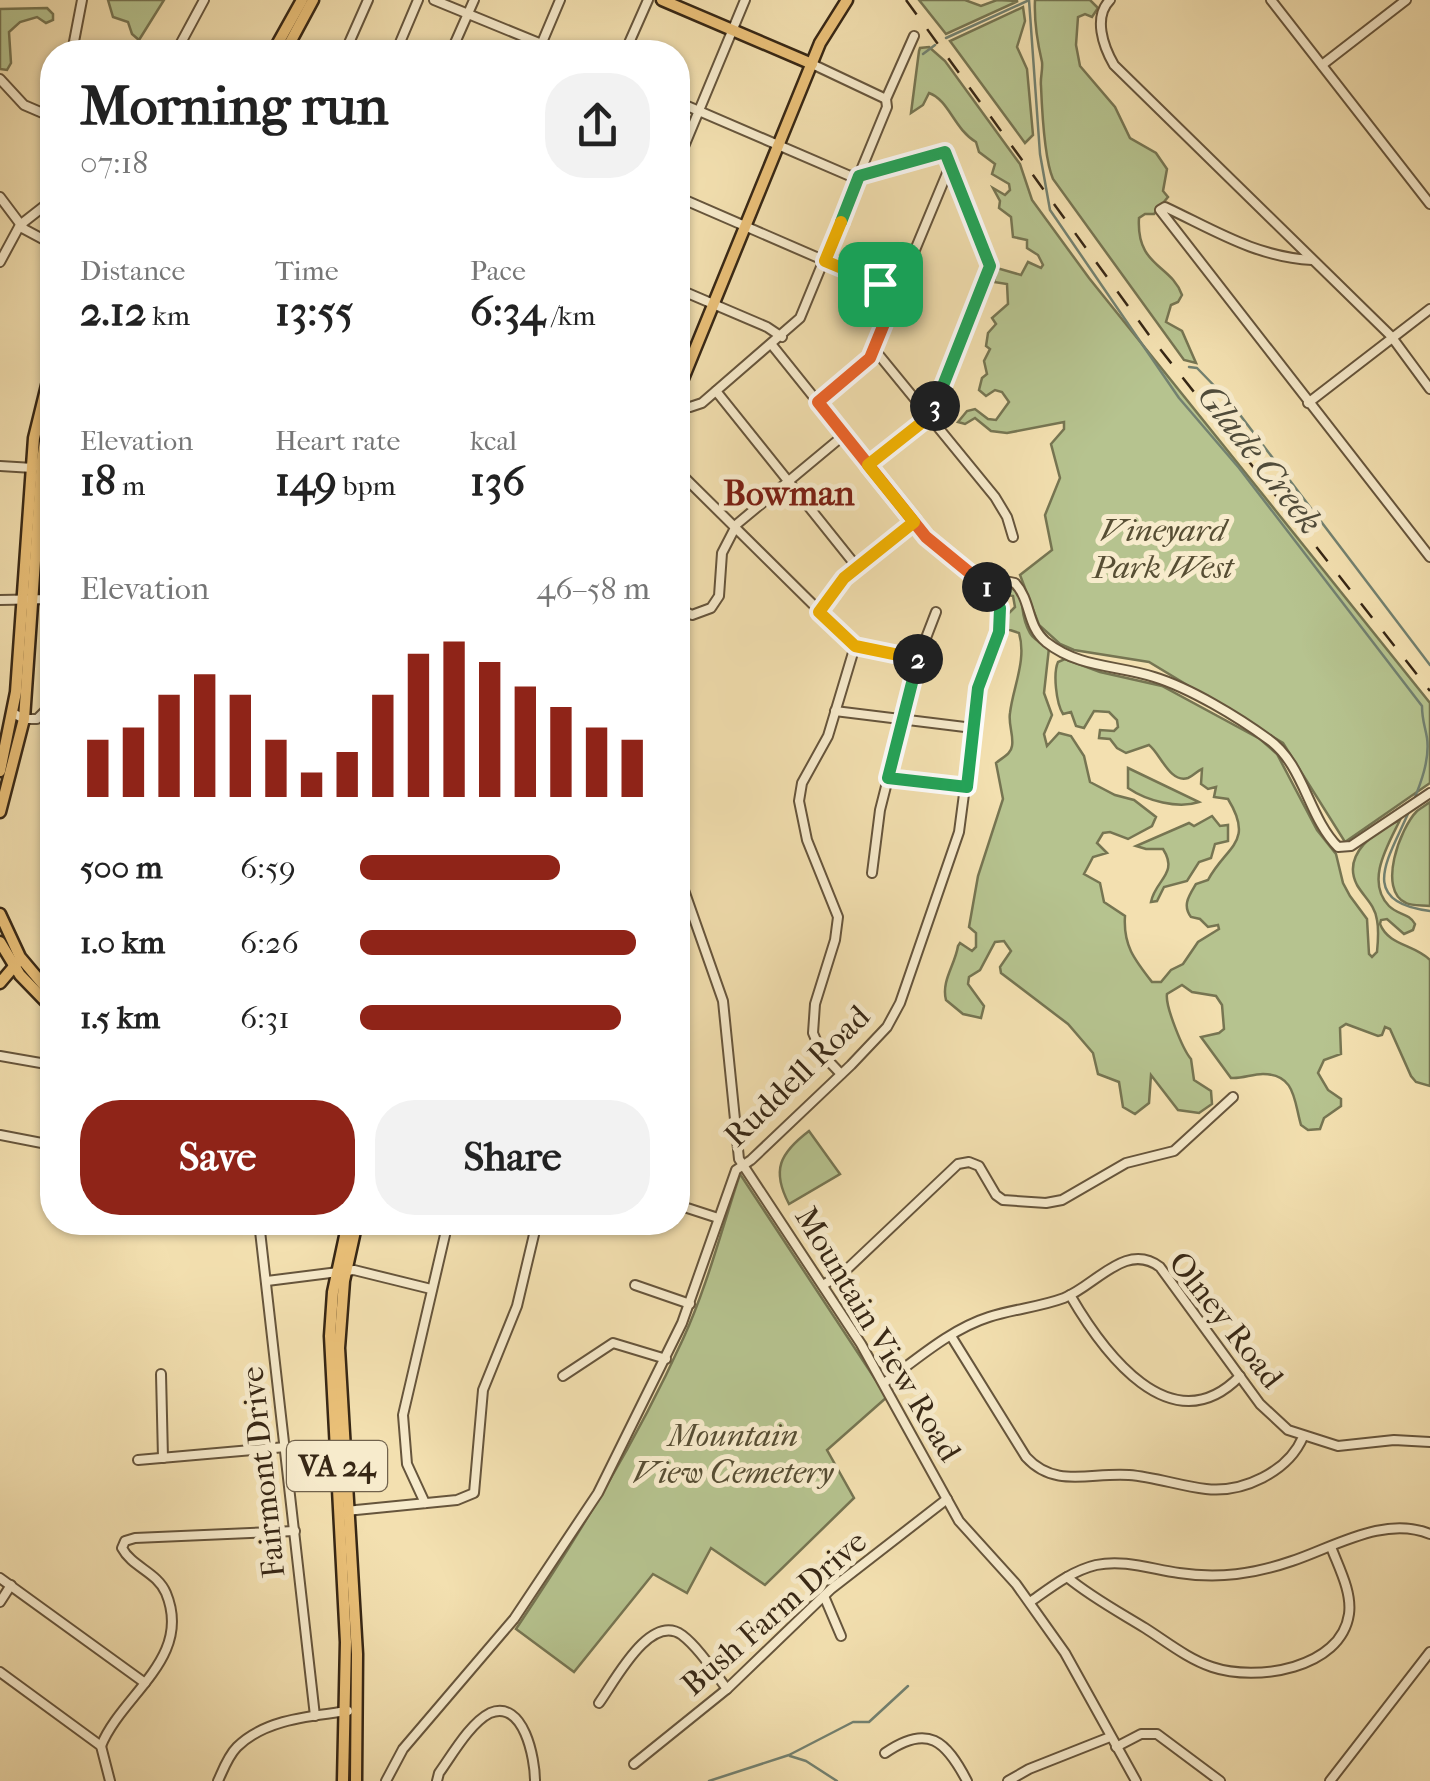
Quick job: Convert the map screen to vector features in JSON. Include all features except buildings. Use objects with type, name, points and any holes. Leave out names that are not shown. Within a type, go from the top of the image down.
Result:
[{"type":"main road","points":[[280,40],[302,0]]},
{"type":"main road","points":[[291,40],[313,0]]},
{"type":"main road","points":[[662,0],[812,64]]},
{"type":"main road","points":[[690,361],[812,64],[828,28],[848,0]]},
{"type":"main road","points":[[0,812],[19,716],[40,404]]},
{"type":"main road","points":[[37,469],[40,455]]},
{"type":"main road","points":[[0,771],[19,716]]},
{"type":"main road","points":[[0,914],[15,962],[40,982]]},
{"type":"main road","points":[[0,942],[40,993]]},
{"type":"main road","points":[[0,968],[15,962]]},
{"type":"main road","points":[[0,984],[15,962]]},
{"type":"main road","points":[[31,973],[40,975]]},
{"type":"main road","name":"VA 24","points":[[346,1235],[330,1336],[358,1710],[356,1781]]},
{"type":"main road","name":"VA 24","points":[[342,1271],[354,1235]]},
{"type":"main road","name":"VA 24","points":[[343,1781],[344,1512]]},
{"type":"street","points":[[74,40],[82,0]]},
{"type":"street","points":[[182,40],[204,0]]},
{"type":"street","points":[[350,40],[368,0]]},
{"type":"street","points":[[401,40],[418,0]]},
{"type":"street","points":[[434,0],[523,40]]},
{"type":"street","points":[[457,40],[474,0]]},
{"type":"street","points":[[543,40],[560,0]]},
{"type":"street","points":[[631,40],[648,0]]},
{"type":"street","points":[[690,132],[745,0]]},
{"type":"street","points":[[1110,0],[1103,8],[1101,21],[1114,66],[1393,338],[1430,389]]},
{"type":"street","points":[[1271,0],[1430,204]]},
{"type":"street","points":[[1322,65],[1406,0]]},
{"type":"street","points":[[690,407],[716,391],[800,318],[914,36]]},
{"type":"street","points":[[812,64],[886,99]]},
{"type":"street","points":[[0,78],[24,106],[40,112]]},
{"type":"street","points":[[690,107],[839,173],[859,176],[945,152],[989,262],[989,273],[929,416],[868,465]]},
{"type":"street","points":[[818,402],[865,364],[874,349],[950,166]]},
{"type":"street","points":[[0,196],[20,225],[40,237]]},
{"type":"street","points":[[690,202],[897,292]]},
{"type":"street","points":[[1312,260],[1266,254],[1165,207],[1160,210],[1430,557]]},
{"type":"street","points":[[0,262],[20,225],[40,209]]},
{"type":"street","points":[[690,294],[782,337]]},
{"type":"street","points":[[1308,403],[1430,309]]},
{"type":"street","points":[[772,345],[932,543],[972,574],[1015,583],[1026,600],[1034,630],[1062,651],[1098,666],[1162,680],[1266,737],[1288,760],[1338,847],[1351,846],[1430,792]]},
{"type":"street","points":[[874,349],[1001,506],[1013,537]]},
{"type":"street","points":[[716,391],[857,566]]},
{"type":"street","points":[[690,612],[698,615],[716,602],[721,586],[722,553],[735,528],[844,435]]},
{"type":"street","points":[[0,466],[37,469]]},
{"type":"street","points":[[690,483],[855,646],[919,656]]},
{"type":"street","points":[[819,612],[839,583],[914,522]]},
{"type":"street","name":"Ruddell Road","points":[[386,1781],[403,1748],[514,1618],[584,1517],[619,1457],[690,1304],[732,1176],[842,1074],[886,1028],[900,1004],[955,848],[967,787],[978,688],[999,632],[1000,618],[993,593],[972,574]]},
{"type":"street","points":[[0,600],[40,600]]},
{"type":"street","points":[[872,873],[888,778],[919,656],[936,612]]},
{"type":"street","points":[[842,1074],[822,1054],[813,1032],[815,1004],[838,917],[806,840],[799,801],[802,783],[823,747],[855,646]]},
{"type":"street","points":[[835,711],[973,728]]},
{"type":"street","points":[[19,716],[40,716]]},
{"type":"street","points":[[888,778],[967,787]]},
{"type":"street","name":"Mountain View Road","points":[[690,907],[723,1002],[735,1146],[742,1166],[884,1383],[968,1534],[1030,1602],[1065,1654],[1136,1781]]},
{"type":"street","points":[[0,1056],[40,1063]]},
{"type":"street","points":[[823,1285],[843,1273],[958,1164],[969,1162],[978,1166],[1003,1200],[1062,1200],[1126,1163],[1174,1152],[1233,1097]]},
{"type":"street","points":[[0,1135],[40,1143]]},
{"type":"street","points":[[690,1209],[718,1218]]},
{"type":"street","name":"Fairmont Drive","points":[[262,1235],[315,1716]]},
{"type":"street","points":[[425,1503],[407,1464],[403,1415],[445,1235]]},
{"type":"street","points":[[344,1512],[465,1499],[474,1491],[482,1390],[517,1306],[534,1235]]},
{"type":"street","name":"Olney Road","points":[[884,1383],[951,1336],[991,1316],[1070,1295],[1121,1262],[1136,1258],[1160,1267],[1268,1414],[1303,1437],[1338,1446],[1394,1440],[1430,1442]]},
{"type":"street","points":[[267,1281],[342,1271],[431,1290]]},
{"type":"street","points":[[635,1285],[690,1304]]},
{"type":"street","points":[[1070,1295],[1110,1355],[1150,1389],[1194,1400],[1220,1392],[1240,1376]]},
{"type":"street","points":[[951,1336],[1026,1457],[1052,1475],[1128,1475],[1228,1488],[1273,1471],[1291,1457],[1303,1437]]},
{"type":"street","points":[[562,1376],[612,1343],[666,1359]]},
{"type":"street","points":[[161,1374],[164,1458]]},
{"type":"street","points":[[138,1460],[286,1448]]},
{"type":"street","name":"Bush Farm Drive","points":[[634,1764],[728,1689],[824,1596],[947,1499]]},
{"type":"street","points":[[1030,1602],[1067,1577],[1096,1565],[1118,1563],[1201,1576],[1233,1576],[1394,1527],[1430,1534]]},
{"type":"street","points":[[110,1781],[101,1746],[169,1646],[170,1608],[158,1580],[123,1552],[126,1541],[295,1531]]},
{"type":"street","points":[[1067,1577],[1205,1664],[1234,1672],[1258,1672],[1316,1658],[1331,1648],[1343,1632],[1349,1601],[1331,1547]]},
{"type":"street","points":[[0,1578],[146,1682]]},
{"type":"street","points":[[0,1602],[12,1585]]},
{"type":"street","points":[[824,1596],[841,1636]]},
{"type":"street","points":[[599,1703],[647,1637],[664,1630],[685,1638],[728,1689]]},
{"type":"street","points":[[1330,1781],[1430,1652]]},
{"type":"street","points":[[0,1672],[101,1746]]},
{"type":"street","points":[[218,1781],[230,1757],[244,1741],[273,1726],[358,1710]]},
{"type":"street","points":[[436,1781],[481,1720],[500,1712],[512,1715],[522,1725],[535,1781]]},
{"type":"street","points":[[1116,1747],[1142,1734],[1157,1734],[1220,1781]]},
{"type":"street","points":[[1008,1781],[1028,1768],[1110,1737]]},
{"type":"street","points":[[885,1753],[910,1740],[931,1739],[948,1749],[967,1781]]},
{"type":"green space","points":[[108,0],[164,0],[139,40],[128,22],[113,17]]},
{"type":"green space","points":[[919,0],[965,0],[981,6],[997,0],[1018,1],[946,34]]},
{"type":"green space","points":[[1035,0],[1090,0],[1098,8],[1092,17],[1078,17],[1076,45],[1080,66],[1115,107],[1130,138],[1156,153],[1167,169],[1163,191],[1168,197],[1154,214],[1139,218],[1140,234],[1148,256],[1182,295],[1171,305],[1166,322],[1182,331],[1196,363],[1184,360],[1053,179],[1044,134]]},
{"type":"green space","points":[[1023,7],[1025,21],[1017,47],[1027,69],[1033,135],[1025,143],[950,41]]},
{"type":"green space","points":[[47,8],[53,20],[46,23],[37,17],[20,22],[9,32],[11,63],[7,70],[0,69],[0,9]]},
{"type":"green space","name":"Vineyard Park West","points":[[929,47],[945,61],[1020,164],[1032,200],[1089,278],[1430,703],[1430,783],[1345,842],[1283,743],[1149,662],[1074,650],[1060,644],[1039,625],[1020,575],[1052,550],[1045,515],[1060,478],[1051,444],[1064,429],[1064,422],[1007,433],[991,431],[975,418],[965,424],[958,422],[967,411],[975,409],[996,420],[1009,402],[1002,392],[995,390],[986,396],[979,390],[987,374],[984,361],[990,349],[986,346],[988,333],[996,324],[992,318],[1008,304],[1007,284],[994,282],[997,268],[1021,275],[1028,262],[1041,268],[1043,265],[1038,255],[1027,248],[1027,240],[1013,237],[1011,217],[999,208],[993,188],[1005,195],[1009,184],[992,174],[995,164],[979,152],[976,142],[942,102],[929,93],[923,105],[911,113],[919,51]]},
{"type":"green space","points":[[989,580],[1019,594],[1030,633],[1049,648],[1044,693],[1052,715],[1044,734],[1047,746],[1059,733],[1071,736],[1084,756],[1090,782],[1134,800],[1156,817],[1152,826],[1128,839],[1103,833],[1097,843],[1107,853],[1093,857],[1084,874],[1100,883],[1104,902],[1125,916],[1131,951],[1152,982],[1161,982],[1183,964],[1198,942],[1219,929],[1218,925],[1208,927],[1191,917],[1187,904],[1196,884],[1208,880],[1235,843],[1239,825],[1236,814],[1228,799],[1214,797],[1216,787],[1208,789],[1201,784],[1202,769],[1182,779],[1171,772],[1149,745],[1126,753],[1110,739],[1099,738],[1100,730],[1114,731],[1118,727],[1109,712],[1094,711],[1084,728],[1076,726],[1071,712],[1063,714],[1059,703],[1058,662],[1065,659],[1100,672],[1162,686],[1260,739],[1277,754],[1317,830],[1336,854],[1350,896],[1367,919],[1372,957],[1377,952],[1377,920],[1372,905],[1357,885],[1354,863],[1357,853],[1372,837],[1400,820],[1381,863],[1379,886],[1389,906],[1415,924],[1413,930],[1404,934],[1387,919],[1380,924],[1389,937],[1430,960],[1430,1086],[1411,1076],[1390,1029],[1385,1027],[1378,1036],[1346,1024],[1340,1028],[1341,1054],[1324,1060],[1318,1073],[1328,1090],[1341,1099],[1341,1106],[1324,1118],[1320,1129],[1308,1130],[1301,1125],[1292,1091],[1282,1079],[1263,1074],[1231,1078],[1201,1037],[1224,1029],[1222,1005],[1216,996],[1192,992],[1182,985],[1167,994],[1169,1008],[1191,1059],[1194,1080],[1211,1091],[1212,1104],[1199,1113],[1178,1110],[1151,1075],[1149,1103],[1135,1114],[1123,1107],[1119,1082],[1098,1074],[1093,1053],[1068,1024],[1001,973],[1000,967],[1011,951],[1004,941],[995,942],[980,970],[969,977],[968,984],[984,1006],[981,1018],[963,1014],[946,1000],[947,980],[958,946],[960,943],[972,951],[976,947],[976,933],[969,927],[978,876],[1003,799],[996,763],[1010,751],[1012,742],[1010,717],[1021,643],[1019,633],[1007,629],[1007,615],[1015,607],[1013,596],[1003,594]]},
{"type":"green space","points":[[1128,768],[1199,802],[1172,804],[1136,793],[1128,788]]},
{"type":"green space","points":[[1430,802],[1430,906],[1411,905],[1397,896],[1393,886],[1394,859],[1410,819]]},
{"type":"green space","points":[[1212,816],[1220,826],[1228,825],[1228,841],[1215,844],[1211,858],[1199,862],[1187,881],[1164,887],[1157,901],[1151,902],[1167,871],[1167,858],[1163,849],[1136,846]]},
{"type":"green space","points":[[809,1131],[840,1174],[789,1204],[780,1181],[781,1163],[791,1147]]},
{"type":"green space","name":"Mountain View Cemetery","points":[[740,1174],[887,1397],[827,1450],[854,1498],[765,1585],[711,1548],[687,1593],[653,1574],[574,1672],[516,1629],[606,1487],[665,1377],[700,1299]]},
{"type":"waterway","name":"Glade Creek","points":[[1029,0],[1040,154],[1050,210],[1179,398],[1239,468],[1422,706],[1427,754],[1413,802]]},
{"type":"waterway","points":[[946,38],[1027,1]]},
{"type":"waterway","points":[[923,54],[935,45]]},
{"type":"waterway","points":[[1189,367],[1197,368],[1231,403],[1430,665]]},
{"type":"waterway","name":"Glade Creek","points":[[1410,809],[1388,859],[1385,887],[1392,898],[1430,911]]},
{"type":"waterway","points":[[709,1781],[789,1755],[853,1722],[869,1722],[908,1686]]},
{"type":"waterway","points":[[790,1756],[806,1761],[837,1781]]},
{"type":"railway","points":[[906,0],[1149,335],[1430,691]]},
{"type":"district","name":"Bowman","points":[[789,493]]},
{"type":"route","points":[[880,284],[825,261],[859,176],[945,152],[989,262],[988,277],[934,408],[925,420],[868,465],[914,522],[844,578],[819,612],[859,648],[919,656],[888,778],[967,787],[978,688],[999,632],[997,600],[926,537],[868,465],[818,402],[870,358],[897,292],[880,284]]}]
